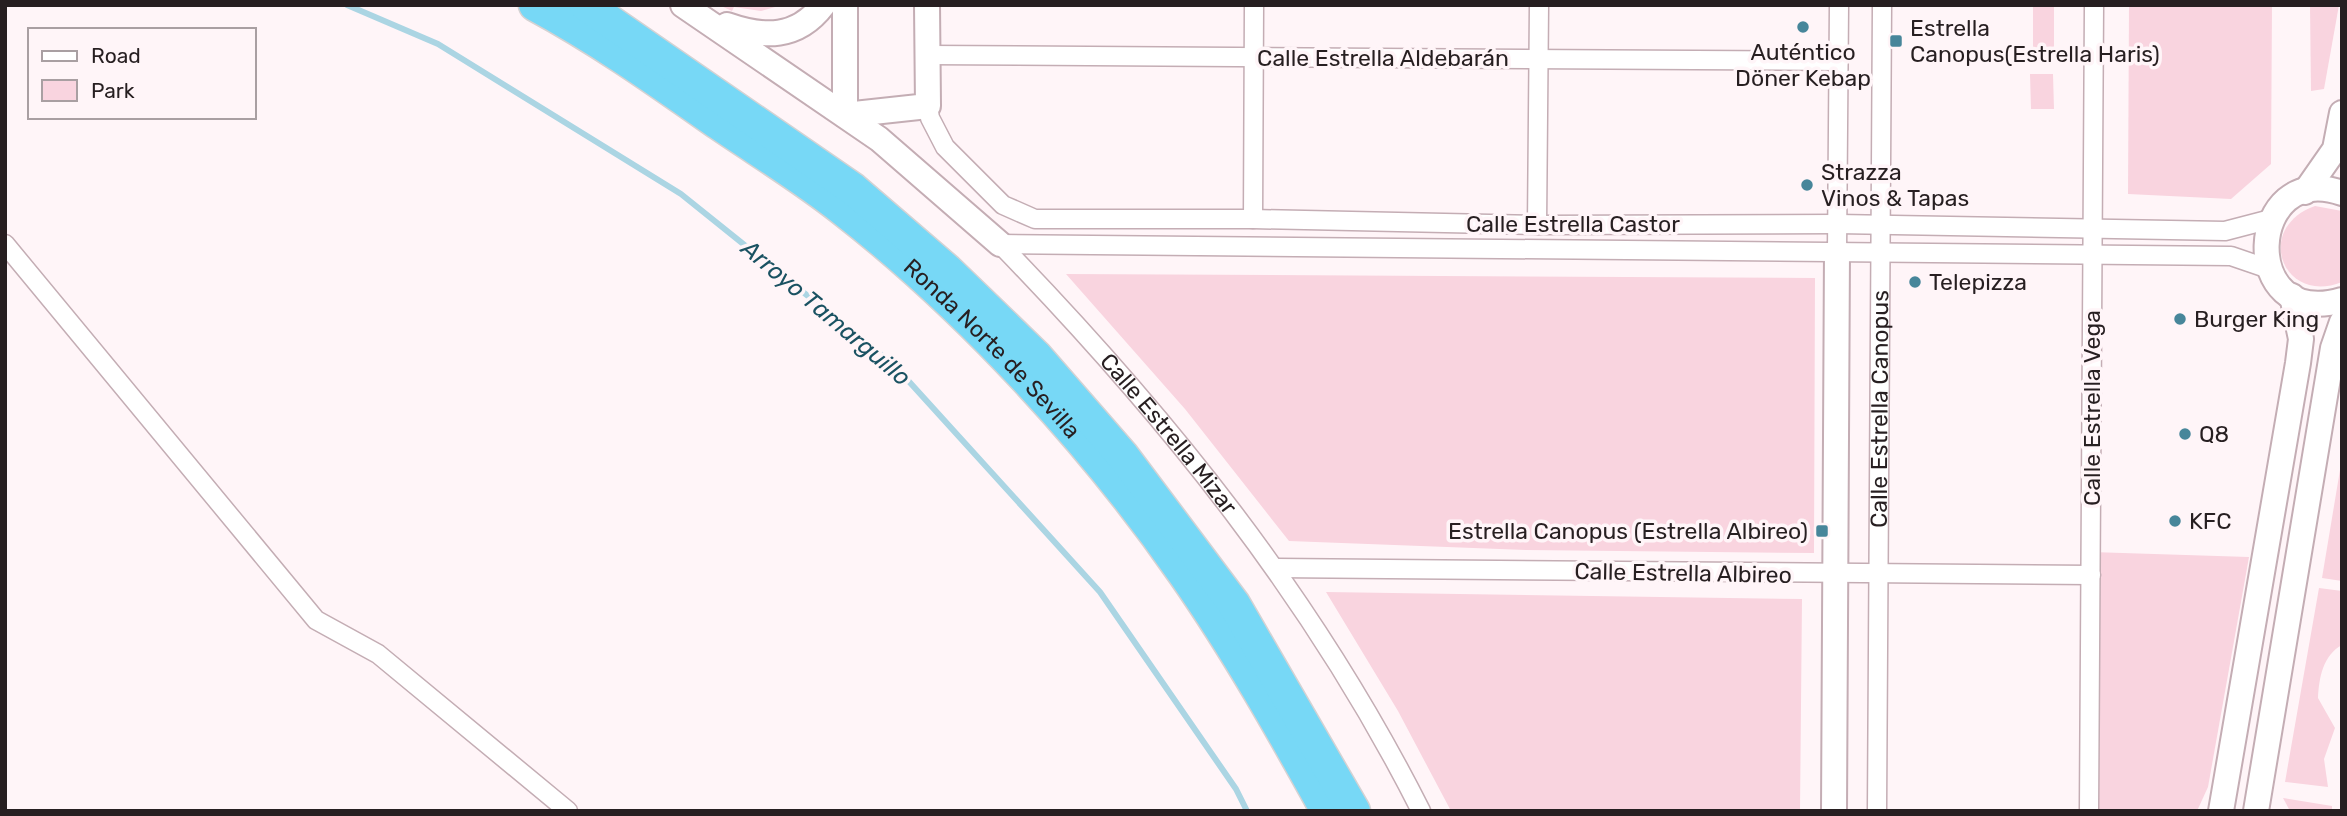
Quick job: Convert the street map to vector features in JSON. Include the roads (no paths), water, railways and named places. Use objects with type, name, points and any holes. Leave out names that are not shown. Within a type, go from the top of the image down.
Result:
[{"type":"highway","name":"Ronda Norte de Sevilla","points":[[535,5],[592,36],[842,209],[934,290],[1018,372],[1102,466],[1183,572],[1266,700],[1327,811]]},
{"type":"highway","name":"Ronda Norte de Sevilla","points":[[586,5],[853,189],[947,270],[1036,356],[1123,456],[1234,604],[1354,811]]},
{"type":"street","points":[[683,5],[721,23],[752,34],[769,36],[802,25],[823,5]]},
{"type":"street","name":"Calle Estrella Mizar","points":[[683,5],[879,139],[1000,244],[1062,308],[1183,445],[1276,568],[1385,738],[1422,811]]},
{"type":"street","points":[[845,5],[845,115],[928,106],[927,5]]},
{"type":"street","points":[[1253,219],[1254,5]]},
{"type":"street","points":[[1537,225],[1539,5]]},
{"type":"street","name":"Calle Estrella Canopus","points":[[1834,811],[1839,5]]},
{"type":"street","name":"Calle Estrella Canopus","points":[[1877,811],[1882,5]]},
{"type":"street","name":"Calle Estrella Vega","points":[[2089,811],[2094,5]]},
{"type":"street","name":"Calle Estrella Aldebarán","points":[[927,55],[1839,61]]},
{"type":"street","name":"Calle Estrella Castor","points":[[928,106],[929,118],[944,147],[1003,205],[1035,219],[1253,219],[1537,225],[1838,224],[2092,230],[2231,230],[2271,219]]},
{"type":"street","points":[[2305,192],[2335,149],[2342,113]]},
{"type":"street","points":[[2342,193],[2326,189],[2305,192],[2286,202],[2271,219],[2264,249],[2269,269],[2278,284],[2292,296],[2321,304],[2342,300]]},
{"type":"street","points":[[5,244],[316,621],[378,654],[568,811]]},
{"type":"street","name":"Calle Estrella Castor","points":[[1000,244],[2231,256],[2269,269]]},
{"type":"street","points":[[2221,811],[2301,339],[2292,296]]},
{"type":"street","points":[[2256,811],[2333,348],[2342,322]]},
{"type":"street","name":"Calle Estrella Albireo","points":[[1276,568],[2091,575]]},
{"type":"waterway","name":"Arroyo Tamarguillo","points":[[347,5],[438,44],[681,194],[894,365],[1100,592],[1236,789],[1247,811]]},
{"type":"place","name":"Auténtico Döner Kebap","points":[[1803,27]]},
{"type":"place","name":"Estrella Canopus(Estrella Haris)","points":[[1896,41]]},
{"type":"place","name":"Strazza Vinos & Tapas","points":[[1807,185]]},
{"type":"place","name":"Telepizza","points":[[1915,282]]},
{"type":"place","name":"Burger King","points":[[2180,319]]},
{"type":"place","name":"Q8","points":[[2185,434]]},
{"type":"place","name":"KFC","points":[[2175,521]]},
{"type":"place","name":"Estrella Canopus (Estrella Albireo)","points":[[1822,531]]}]
